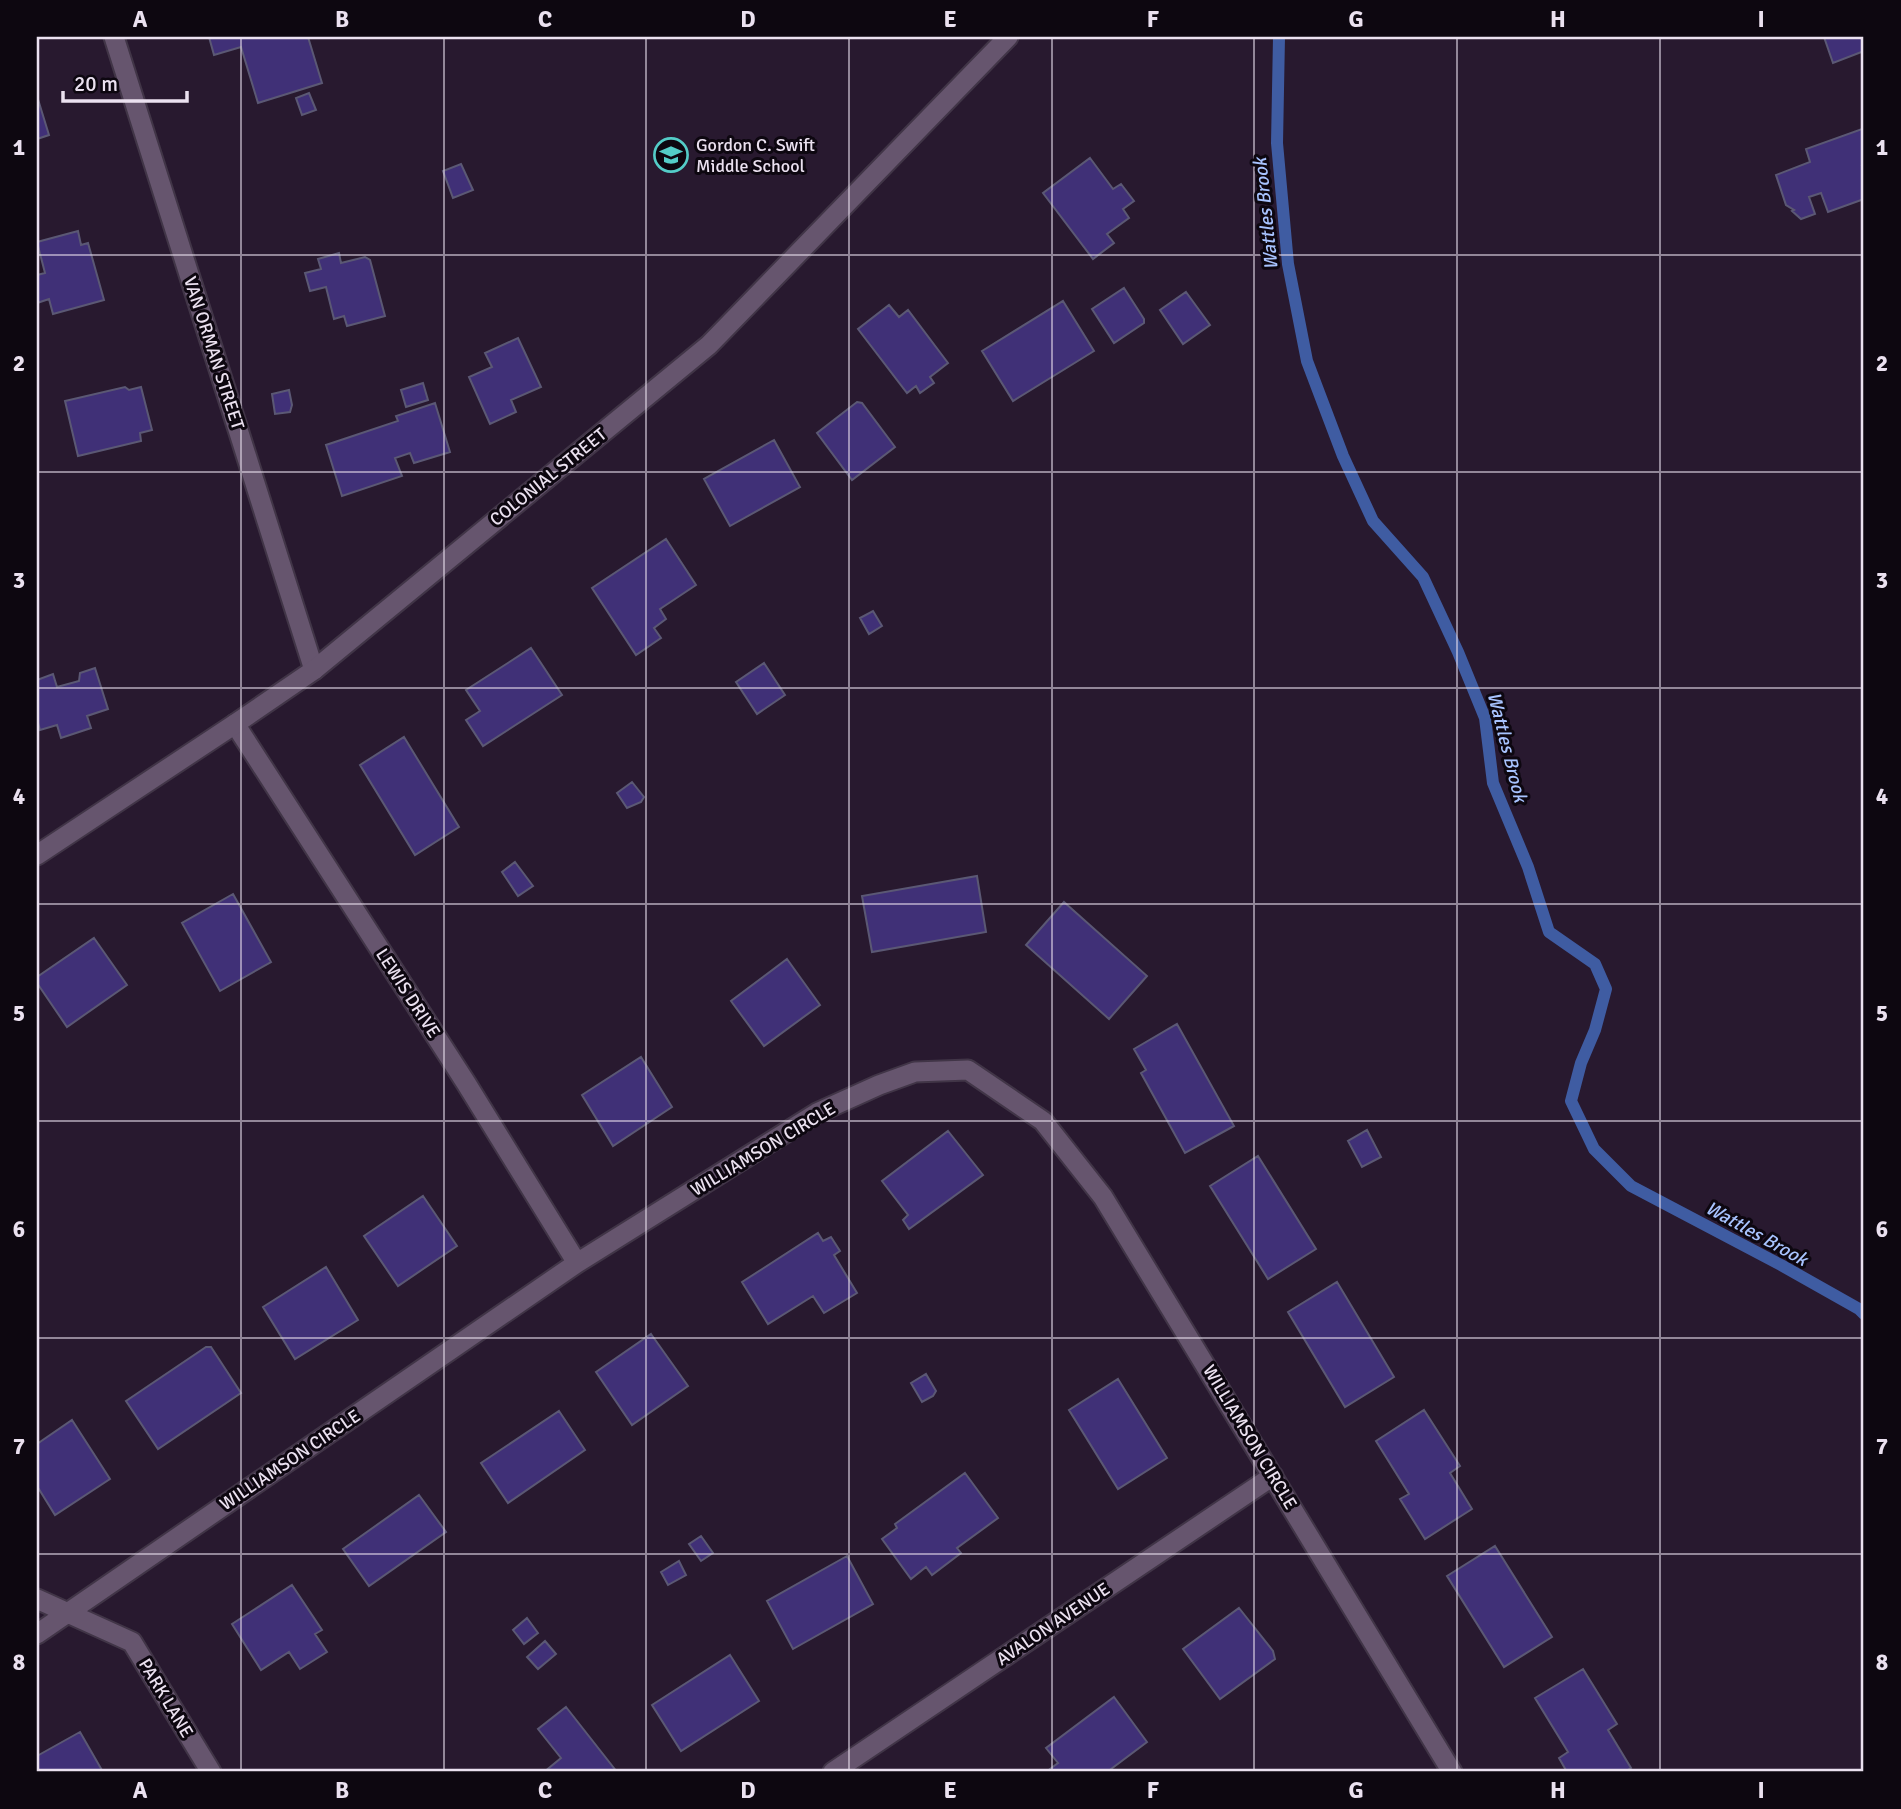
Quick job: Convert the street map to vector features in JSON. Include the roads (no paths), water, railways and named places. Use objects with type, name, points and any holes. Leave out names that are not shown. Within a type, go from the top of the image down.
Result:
[{"type":"street","name":"VAN ORMAN STREET","points":[[114,37],[314,670]]},
{"type":"street","name":"COLONIAL STREET","points":[[37,855],[314,670],[709,345],[1008,37]]},
{"type":"street","name":"LEWIS DRIVE","points":[[235,724],[466,1083],[577,1263]]},
{"type":"street","name":"WILLIAMSON CIRCLE","points":[[37,1634],[577,1263],[817,1113],[879,1084],[915,1072],[968,1070],[1043,1121],[1103,1198],[1452,1772]]},
{"type":"street","name":"AVALON AVENUE","points":[[833,1772],[1273,1476]]},
{"type":"street","name":"PARK LANE","points":[[37,1599],[132,1642],[211,1772]]},
{"type":"waterway","name":"Wattles Brook","points":[[1279,37],[1277,143],[1288,264],[1307,361],[1343,456],[1373,521],[1423,577],[1458,652],[1485,718],[1493,783],[1528,867],[1549,932],[1595,964],[1606,989],[1571,1101],[1594,1149],[1631,1186],[1781,1265],[1864,1314]]},
{"type":"place","name":"Gordon C. Swift Middle School","points":[[671,155]]}]
